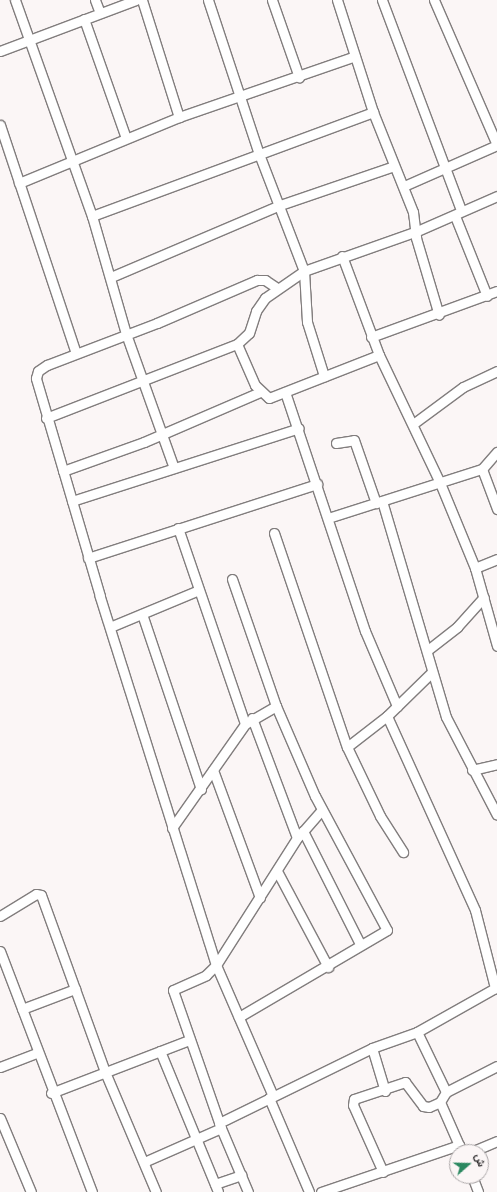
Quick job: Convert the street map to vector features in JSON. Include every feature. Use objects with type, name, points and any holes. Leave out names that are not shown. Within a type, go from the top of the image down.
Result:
[{"type":"street","points":[[15,0],[31,41],[92,216],[142,384],[174,468]]},
{"type":"street","points":[[95,0],[100,13]]},
{"type":"street","points":[[0,51],[31,41],[84,19],[136,0]]},
{"type":"street","points":[[142,0],[178,117]]},
{"type":"street","points":[[208,0],[239,98],[304,271],[307,322],[324,376]]},
{"type":"street","points":[[272,0],[299,77]]},
{"type":"street","points":[[337,0],[373,112],[394,166],[404,186],[417,231],[416,238],[439,315]]},
{"type":"street","points":[[382,0],[442,167],[486,296]]},
{"type":"street","points":[[404,186],[442,167],[497,145],[434,0]]},
{"type":"street","points":[[84,19],[126,138]]},
{"type":"street","points":[[19,183],[178,117],[239,98],[355,56]]},
{"type":"street","points":[[92,216],[373,112]]},
{"type":"street","points":[[0,125],[76,353]]},
{"type":"street","points":[[111,277],[280,205],[394,166]]},
{"type":"street","points":[[46,418],[142,384],[237,344],[249,333],[259,305],[277,288],[304,271],[342,256],[417,231],[497,196]]},
{"type":"street","points":[[342,256],[371,337],[440,483],[475,568],[484,597],[494,621],[497,646]]},
{"type":"street","points":[[277,288],[265,280],[257,280],[76,353],[38,371],[37,390],[172,828],[216,965],[239,1017],[310,1192]]},
{"type":"street","points":[[371,337],[439,315],[497,291]]},
{"type":"street","points":[[237,344],[260,392],[269,398],[379,355]]},
{"type":"street","points":[[413,424],[463,387],[497,371]]},
{"type":"street","points":[[63,471],[162,435],[260,392]]},
{"type":"street","points":[[285,392],[299,428],[365,632],[397,706]]},
{"type":"street","points":[[72,501],[299,428]]},
{"type":"street","points":[[336,443],[354,440],[379,502],[429,649],[432,672],[446,717],[472,770],[497,815]]},
{"type":"street","points":[[328,518],[482,469],[497,452]]},
{"type":"street","points":[[482,469],[497,509]]},
{"type":"street","points":[[88,558],[317,484]]},
{"type":"street","points":[[178,528],[199,590],[248,721],[300,835],[360,944]]},
{"type":"street","points":[[274,533],[347,748],[380,816],[403,852]]},
{"type":"street","points":[[475,568],[497,559]]},
{"type":"street","points":[[232,579],[276,706],[322,810],[387,927],[328,967],[239,1017]]},
{"type":"street","points":[[110,627],[199,590]]},
{"type":"street","points":[[429,649],[457,627],[484,597]]},
{"type":"street","points":[[142,614],[201,789]]},
{"type":"street","points":[[347,748],[388,716],[432,672]]},
{"type":"street","points":[[172,828],[248,721],[276,706]]},
{"type":"street","points":[[144,1162],[196,1139],[271,1097],[372,1048],[417,1032],[496,987],[493,958],[475,910],[448,844],[388,716]]},
{"type":"street","points":[[472,770],[497,764]]},
{"type":"street","points":[[213,770],[260,898]]},
{"type":"street","points":[[248,1192],[220,1125],[189,1040],[173,988],[206,975],[216,965],[300,835],[322,810]]},
{"type":"street","points":[[277,871],[328,967]]},
{"type":"street","points":[[0,916],[36,894],[41,895],[105,1072],[156,1192]]},
{"type":"street","points":[[0,951],[51,1093],[92,1192]]},
{"type":"street","points":[[22,1009],[75,990]]},
{"type":"street","points":[[417,1032],[446,1092]]},
{"type":"street","points":[[51,1093],[189,1040]]},
{"type":"street","points":[[372,1048],[385,1091]]},
{"type":"street","points":[[160,1051],[217,1188],[241,1175]]},
{"type":"street","points":[[0,1067],[37,1053]]},
{"type":"street","points":[[383,1172],[353,1102],[385,1091],[405,1082],[422,1106],[440,1102],[446,1092],[497,1066]]},
{"type":"street","points":[[440,1102],[458,1144]]},
{"type":"street","points":[[0,1118],[31,1192]]},
{"type":"street","points":[[321,1192],[449,1152]]}]
